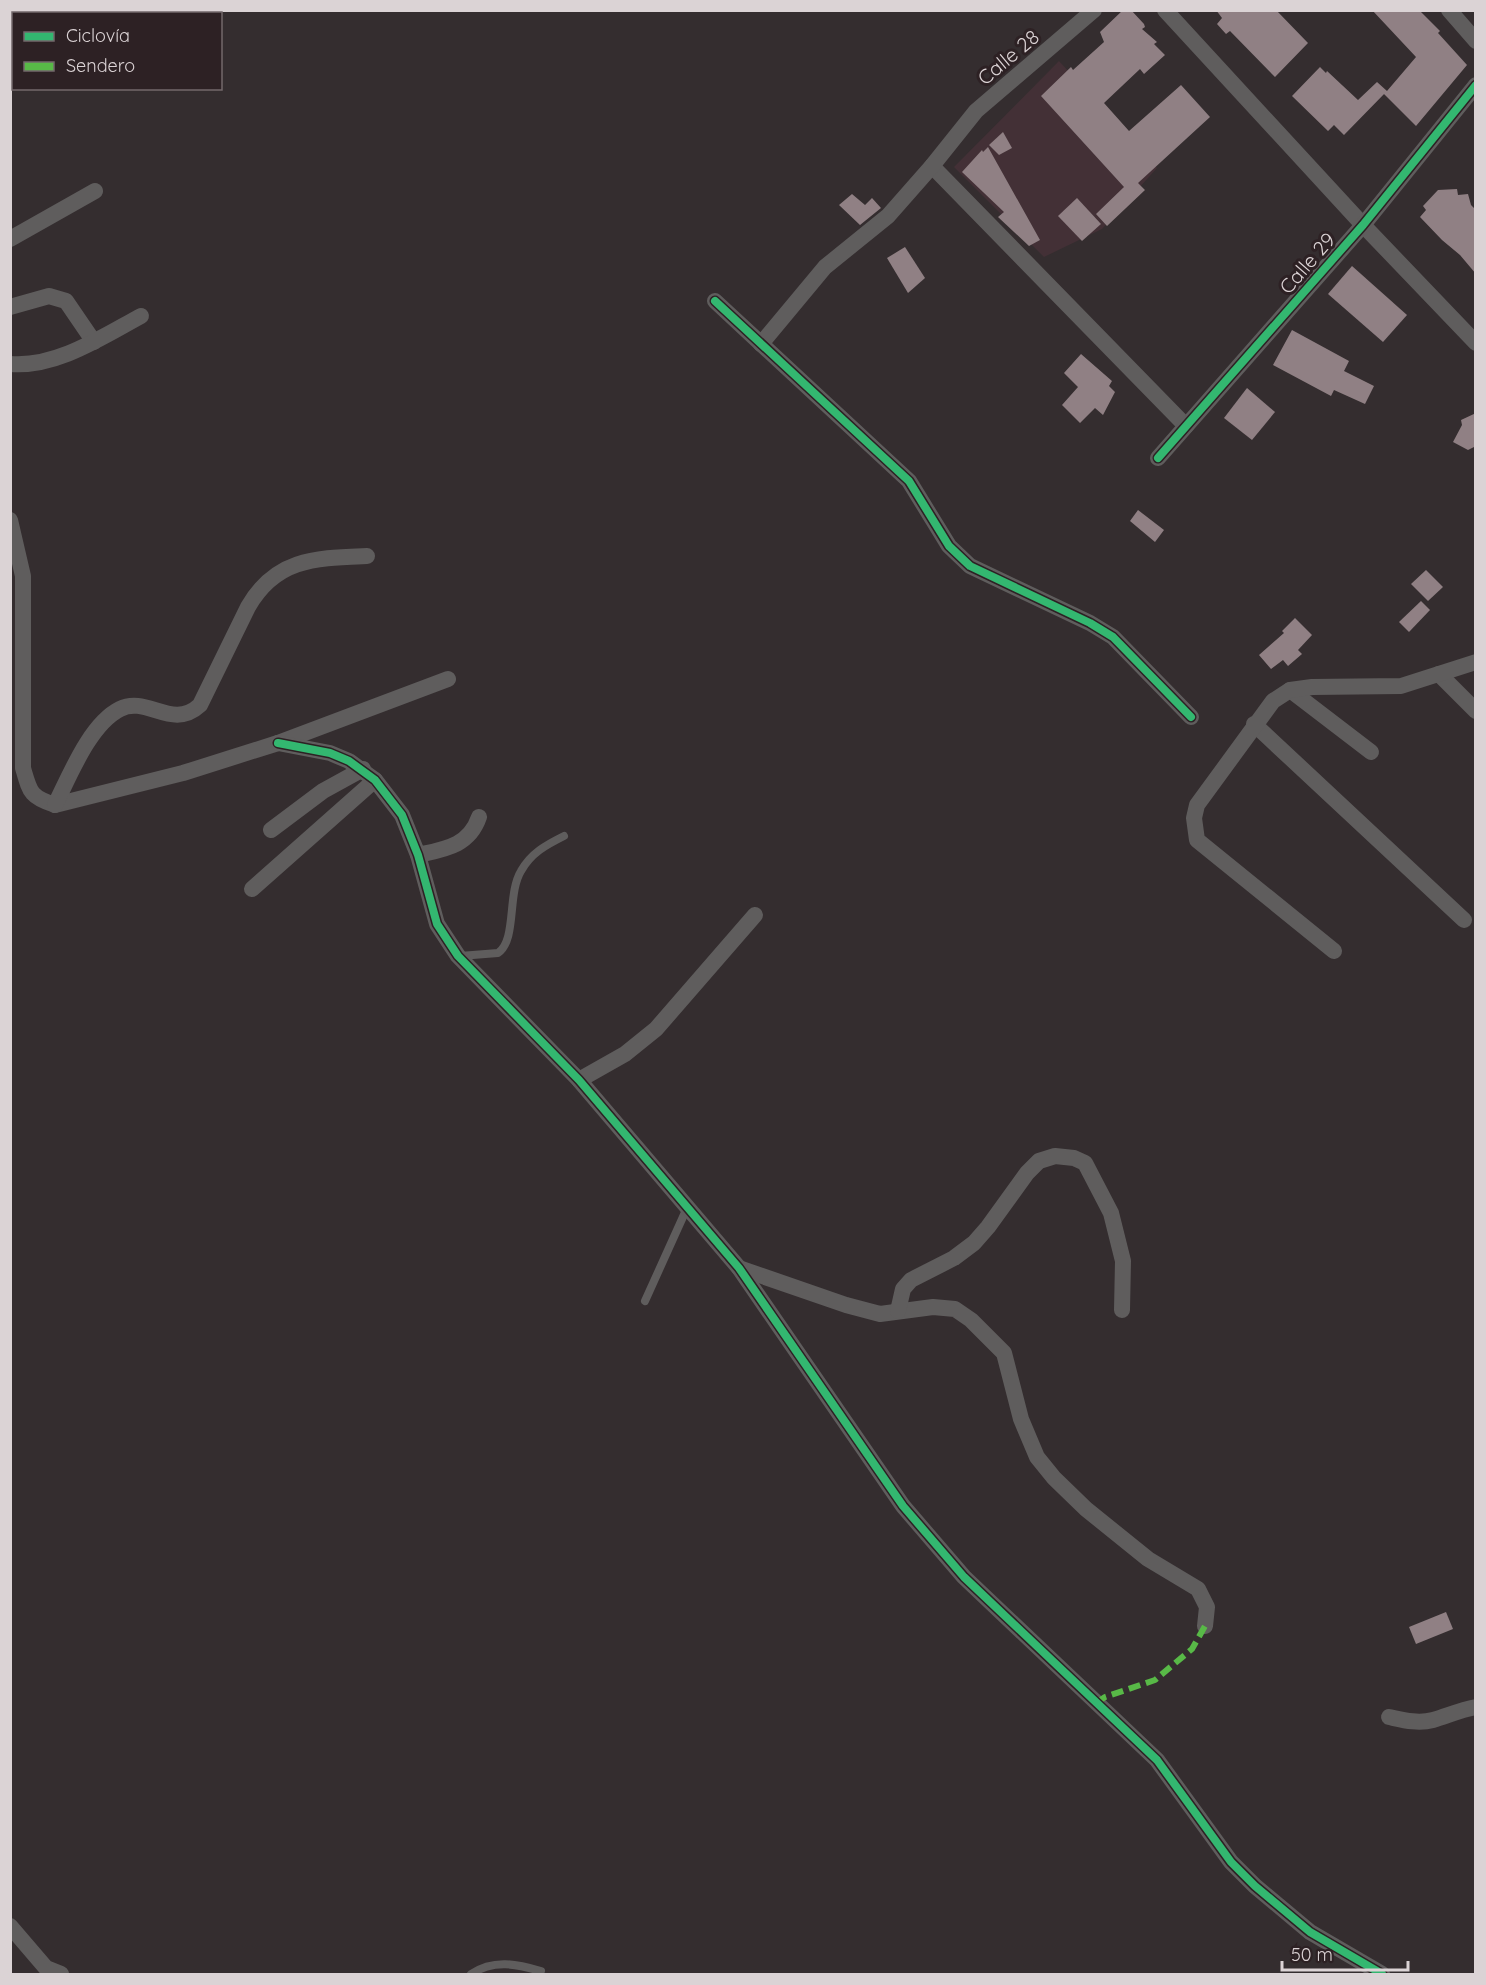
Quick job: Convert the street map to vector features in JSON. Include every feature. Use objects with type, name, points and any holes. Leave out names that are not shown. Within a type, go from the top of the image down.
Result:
[{"type":"street","name":"Calle 28","points":[[761,344],[825,267],[888,216],[976,111],[1094,10]]},
{"type":"street","points":[[1165,10],[1363,225],[1476,343]]},
{"type":"street","points":[[1449,10],[1476,41]]},
{"type":"street","name":"Calle 29","points":[[1158,458],[1363,225],[1476,85]]},
{"type":"street","points":[[932,166],[1186,426]]},
{"type":"street","points":[[10,239],[95,191]]},
{"type":"street","points":[[10,307],[50,296],[66,301],[94,342]]},
{"type":"street","points":[[715,301],[909,481],[949,546],[970,566],[1113,636],[1191,717]]},
{"type":"street","points":[[10,364],[26,365],[54,358],[94,342],[141,316]]},
{"type":"street","points":[[10,520],[23,576],[23,768],[30,793],[40,800],[55,805],[183,773],[278,742],[447,679]]},
{"type":"street","points":[[55,805],[90,739],[120,708],[132,705],[180,716],[192,712],[200,705],[248,607],[256,592],[266,581],[310,559],[367,556]]},
{"type":"street","points":[[1334,951],[1197,840],[1194,818],[1197,805],[1254,724],[1273,701],[1290,690],[1312,687],[1401,686],[1476,662]]},
{"type":"street","points":[[1439,674],[1476,711]]},
{"type":"street","points":[[1290,690],[1371,752]]},
{"type":"street","points":[[1254,724],[1464,920]]},
{"type":"street","points":[[278,742],[330,753],[349,761],[369,775],[402,815],[418,855],[437,924],[458,956],[579,1080],[739,1268],[903,1506],[964,1577],[1157,1760],[1231,1862],[1256,1886],[1310,1932],[1382,1974]]},
{"type":"street","points":[[271,830],[323,791],[369,775]]},
{"type":"street","points":[[252,889],[369,775]]},
{"type":"street","points":[[418,855],[460,843],[475,830],[479,818]]},
{"type":"street","points":[[579,1080],[625,1054],[656,1029],[755,915]]},
{"type":"street","points":[[898,1311],[903,1289],[911,1280],[954,1258],[974,1243],[1027,1173],[1039,1161],[1055,1156],[1074,1158],[1085,1164],[1111,1213],[1123,1261],[1122,1310]]},
{"type":"street","points":[[739,1268],[880,1314],[933,1307],[955,1310],[971,1320],[1004,1353],[1021,1419],[1037,1457],[1054,1478],[1086,1509],[1148,1559],[1198,1589],[1207,1607],[1205,1626]]},
{"type":"street","points":[[1389,1717],[1415,1722],[1432,1721],[1476,1707]]},
{"type":"street","points":[[10,1926],[48,1972]]},
{"type":"lane","points":[[458,956],[498,953],[504,950],[508,941],[512,895],[520,872],[533,854],[564,836]]},
{"type":"lane","points":[[645,1301],[687,1208]]},
{"type":"lane","points":[[471,1974],[494,1964],[517,1965],[541,1971]]},
{"type":"shaded area","points":[[1059,61],[1157,168],[1102,229],[1044,257],[954,167]]},
{"type":"building","points":[[1123,10],[1131,10],[1144,24],[1145,27],[1142,29],[1157,42],[1154,44],[1165,55],[1144,74],[1140,69],[1104,103],[1129,131],[1181,85],[1210,117],[1138,183],[1145,190],[1107,226],[1096,214],[1124,187],[1041,96],[1071,67],[1073,70],[1104,42],[1100,32]]},
{"type":"building","points":[[1216,10],[1276,10],[1308,43],[1275,77],[1230,31],[1226,34],[1217,24],[1222,18]]},
{"type":"building","points":[[1372,10],[1419,10],[1440,31],[1438,33],[1467,65],[1416,126],[1384,94],[1344,135],[1334,125],[1328,131],[1292,96],[1320,67],[1358,100],[1377,82],[1387,91],[1416,57]]},
{"type":"building","points":[[1003,132],[1012,148],[999,155],[989,145]]},
{"type":"building","points":[[988,147],[1040,240],[1029,246],[998,217],[1004,212],[962,172],[982,150],[983,152]]},
{"type":"building","points":[[1457,189],[1458,195],[1468,194],[1471,205],[1476,210],[1476,274],[1460,255],[1420,217],[1426,210],[1423,206],[1438,190]]},
{"type":"building","points":[[852,194],[865,205],[872,198],[881,208],[860,225],[839,205]]},
{"type":"building","points":[[1077,198],[1101,224],[1082,241],[1058,216]]},
{"type":"building","points":[[905,247],[925,278],[908,293],[887,258]]},
{"type":"building","points":[[1352,266],[1407,315],[1383,342],[1328,294]]},
{"type":"building","points":[[1292,330],[1349,361],[1344,371],[1374,386],[1365,404],[1334,390],[1331,396],[1273,365]]},
{"type":"building","points":[[1081,354],[1112,381],[1109,386],[1115,392],[1103,415],[1095,408],[1080,423],[1062,405],[1078,387],[1064,373]]},
{"type":"building","points":[[1247,388],[1275,412],[1252,440],[1224,418]]},
{"type":"building","points":[[1476,413],[1476,446],[1468,450],[1453,442],[1462,425],[1461,420]]},
{"type":"building","points":[[1138,510],[1164,530],[1155,542],[1130,521]]},
{"type":"building","points":[[1426,570],[1443,587],[1428,601],[1411,584]]},
{"type":"building","points":[[1421,601],[1430,610],[1409,632],[1399,622]]},
{"type":"building","points":[[1295,618],[1312,635],[1298,650],[1302,654],[1288,666],[1283,660],[1271,669],[1259,655],[1284,633],[1282,631]]},
{"type":"building","points":[[1446,1612],[1453,1629],[1416,1644],[1409,1627]]},
{"type":"marked path","points":[[1096,1703],[1105,1697],[1155,1680],[1192,1649],[1205,1626]]},
{"type":"cycle path","points":[[1158,458],[1363,225],[1476,85]]},
{"type":"cycle path","points":[[715,301],[909,481],[949,546],[970,566],[1090,623],[1113,637],[1191,717]]},
{"type":"cycle path","points":[[278,743],[330,753],[349,761],[375,780],[402,815],[418,855],[437,924],[458,956],[579,1080],[739,1268],[903,1506],[964,1577],[1157,1760],[1231,1862],[1255,1886],[1310,1932],[1382,1974]]}]
